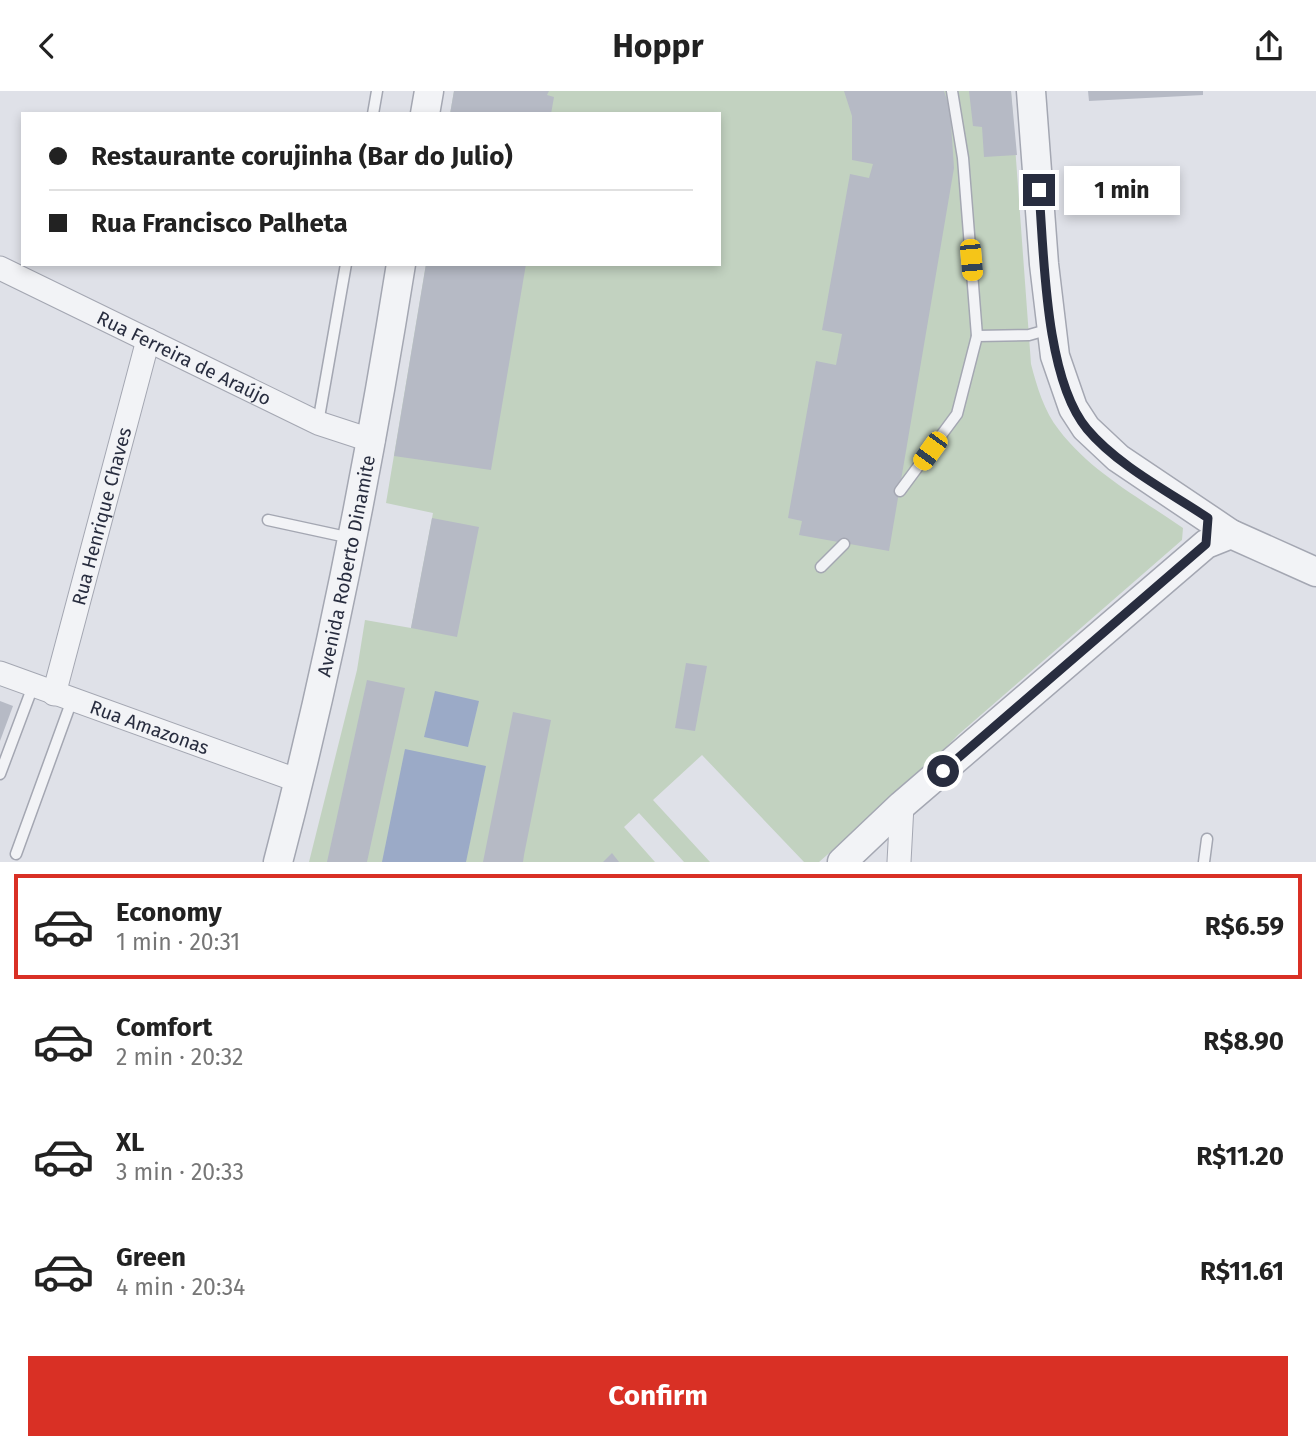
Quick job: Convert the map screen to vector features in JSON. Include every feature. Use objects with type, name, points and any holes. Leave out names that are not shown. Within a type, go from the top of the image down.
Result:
[{"type":"street","points":[[425,112],[429,91]]},
{"type":"street","points":[[1031,91],[1044,264],[1055,356],[1073,408],[1086,428],[1118,458],[1215,532],[1316,572]]},
{"type":"street","name":"Avenida Roberto Dinamite","points":[[278,862],[299,781],[373,441],[401,266]]},
{"type":"street","name":"Rua Ferreira de Araújo","points":[[0,268],[318,423],[373,441]]},
{"type":"street","name":"Rua Henrique Chaves","points":[[53,693],[148,341]]},
{"type":"street","points":[[842,862],[902,806],[1215,532]]},
{"type":"street","name":"Rua Amazonas","points":[[0,673],[299,781]]},
{"type":"street","points":[[899,862],[902,806]]},
{"type":"lane","points":[[373,112],[377,91]]},
{"type":"lane","points":[[900,491],[957,414],[977,336],[963,157],[951,91]]},
{"type":"lane","points":[[318,423],[346,266]]},
{"type":"lane","points":[[977,336],[1030,335],[1052,329]]},
{"type":"lane","points":[[268,520],[351,538]]},
{"type":"lane","points":[[821,567],[844,544]]},
{"type":"lane","points":[[0,774],[53,693]]},
{"type":"lane","points":[[16,854],[53,693]]},
{"type":"lane","points":[[1204,862],[1207,839]]},
{"type":"green space","points":[[454,91],[1011,91],[1031,364],[1042,399],[1054,423],[1072,445],[1117,484],[1183,528],[1182,540],[959,734],[920,774],[819,862],[804,862],[702,755],[653,800],[710,862],[684,862],[639,813],[624,827],[655,862],[309,862],[357,670],[365,620],[411,628],[433,513],[386,503],[426,266],[721,266],[721,112],[450,112]]},
{"type":"water","points":[[435,691],[479,701],[468,747],[424,737]]},
{"type":"water","points":[[405,749],[486,766],[466,862],[382,862]]},
{"type":"building","points":[[454,91],[549,91],[547,95],[554,97],[551,112],[450,112]]},
{"type":"building","points":[[844,91],[944,91],[950,109],[954,168],[889,551],[799,535],[802,521],[788,518],[816,361],[836,365],[842,334],[822,330],[850,174],[869,178],[873,164],[852,160],[852,116]]},
{"type":"building","points":[[969,91],[1011,91],[1017,155],[984,157],[982,127],[973,126]]},
{"type":"building","points":[[1088,91],[1203,91],[1203,95],[1089,101]]},
{"type":"building","points":[[426,266],[526,266],[491,470],[394,456]]},
{"type":"building","points":[[432,518],[479,527],[457,637],[411,628]]},
{"type":"building","points":[[686,663],[707,666],[695,731],[675,728]]},
{"type":"building","points":[[367,680],[405,688],[367,862],[327,862]]},
{"type":"building","points":[[0,701],[13,706],[0,741]]},
{"type":"building","points":[[513,712],[551,720],[523,862],[483,862]]},
{"type":"building","points":[[612,853],[619,862],[603,862]]},
{"type":"route","points":[[943,771],[1206,544],[1208,518],[1118,458],[1086,428],[1073,408],[1055,356],[1044,264],[1039,190]]}]
